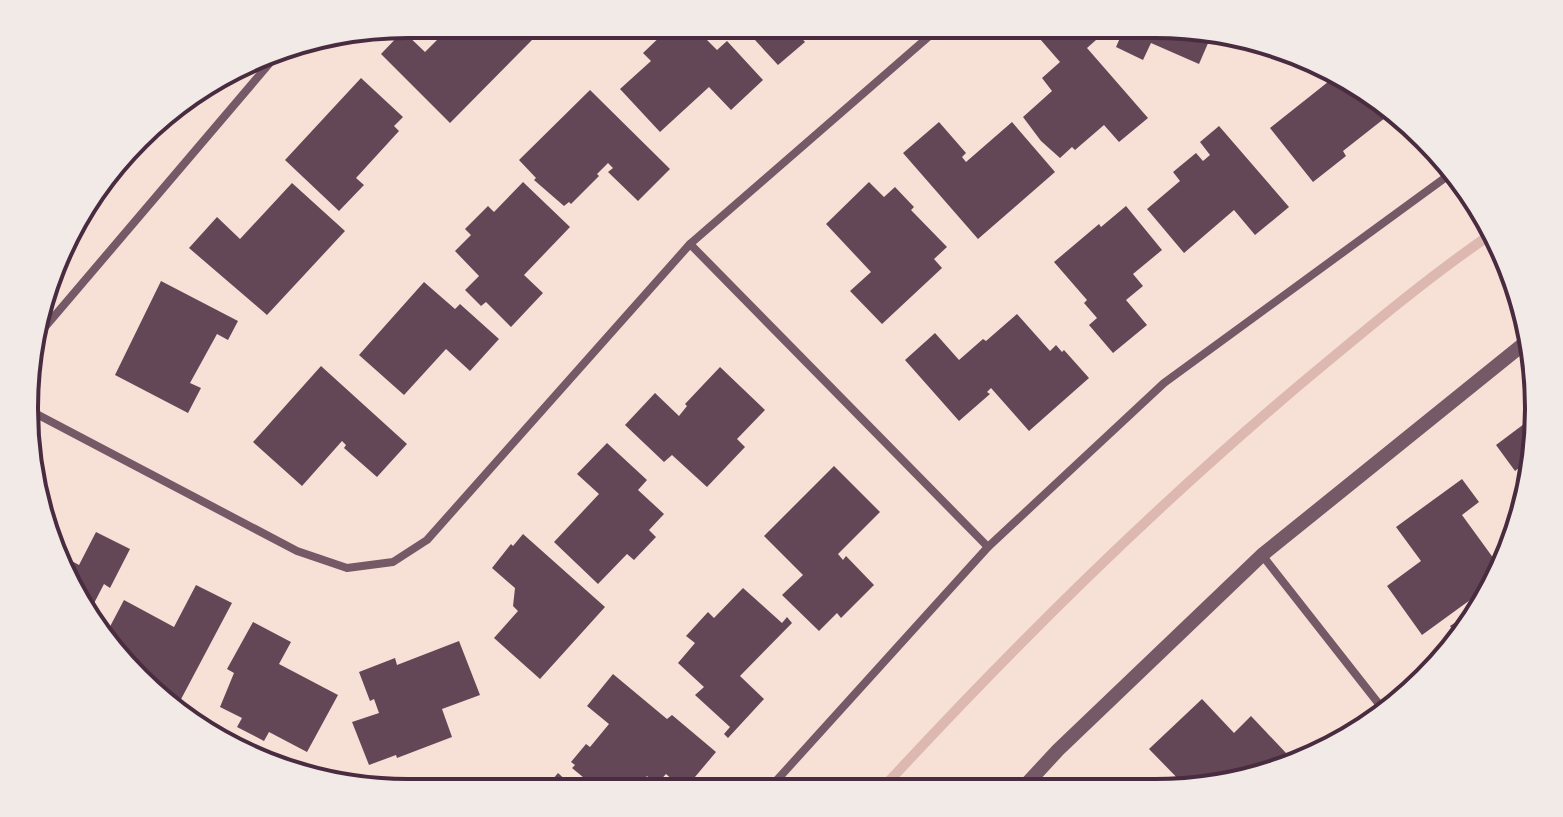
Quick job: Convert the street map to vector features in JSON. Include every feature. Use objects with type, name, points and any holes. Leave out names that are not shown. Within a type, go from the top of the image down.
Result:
[{"type":"street","points":[[38,415],[297,551],[347,568],[393,562],[427,540],[690,244],[927,38]]},
{"type":"street","points":[[48,323],[267,66]]},
{"type":"street","points":[[778,779],[988,547],[1164,383],[1444,178]]},
{"type":"street","points":[[690,244],[988,547]]},
{"type":"street","points":[[1031,779],[1262,555],[1520,347]]},
{"type":"street","points":[[1262,555],[1378,703]]},
{"type":"building","points":[[410,38],[425,52],[439,38],[532,40],[450,123],[381,54],[396,39]]},
{"type":"building","points":[[659,38],[705,38],[717,50],[727,41],[763,80],[731,110],[709,87],[660,132],[620,89],[651,61],[643,53]]},
{"type":"building","points":[[753,38],[802,38],[805,42],[778,65]]},
{"type":"building","points":[[1094,38],[1096,40],[1087,48],[1148,118],[1119,142],[1104,125],[1075,150],[1072,147],[1060,158],[1041,141],[1023,117],[1052,91],[1042,78],[1060,62],[1040,39]]},
{"type":"building","points":[[1120,38],[1209,42],[1199,64],[1151,43],[1143,60],[1116,47]]},
{"type":"building","points":[[361,78],[403,117],[394,126],[399,131],[356,178],[364,185],[339,211],[285,160]]},
{"type":"building","points":[[1328,82],[1384,118],[1343,151],[1346,156],[1313,182],[1270,128]]},
{"type":"building","points":[[590,90],[670,169],[638,201],[608,172],[613,168],[608,163],[571,204],[569,202],[564,206],[534,180],[536,178],[519,160]]},
{"type":"building","points":[[939,122],[966,153],[962,157],[966,162],[1012,122],[1055,172],[978,239],[903,153]]},
{"type":"building","points":[[1219,126],[1289,207],[1255,235],[1234,210],[1184,253],[1147,209],[1180,181],[1173,172],[1196,153],[1203,161],[1210,155],[1200,142]]},
{"type":"building","points":[[523,182],[570,227],[524,275],[543,293],[511,327],[486,302],[481,306],[465,290],[479,276],[455,251],[471,235],[465,229],[488,206],[494,212]]},
{"type":"building","points":[[869,182],[884,197],[895,187],[914,207],[911,210],[947,247],[934,259],[942,268],[882,324],[850,291],[871,272],[826,224]]},
{"type":"building","points":[[292,183],[345,231],[267,315],[189,248],[217,217],[240,239]]},
{"type":"building","points":[[1126,206],[1162,250],[1133,274],[1143,286],[1126,300],[1147,325],[1113,353],[1089,325],[1097,318],[1084,303],[1087,300],[1054,262]]},
{"type":"building","points":[[161,281],[238,321],[228,340],[217,334],[190,383],[201,388],[188,413],[115,375]]},
{"type":"building","points":[[424,282],[455,309],[460,304],[499,339],[470,371],[446,349],[404,395],[359,355]]},
{"type":"building","points":[[1017,314],[1050,351],[1056,345],[1062,352],[1064,350],[1089,378],[1029,431],[991,388],[987,392],[990,394],[959,421],[905,360],[935,333],[959,360]]},
{"type":"building","points":[[321,366],[407,444],[377,477],[344,448],[346,445],[342,441],[302,486],[253,442]]},
{"type":"building","points":[[720,367],[765,410],[737,439],[745,447],[707,487],[672,455],[664,462],[625,425],[655,393],[679,416],[687,406],[685,404]]},
{"type":"building","points":[[1524,424],[1520,467],[1515,471],[1496,445]]},
{"type":"building","points":[[607,443],[647,480],[638,490],[664,514],[649,530],[656,537],[634,560],[627,554],[598,584],[554,542],[599,494],[577,474]]},
{"type":"building","points":[[834,466],[880,512],[838,554],[843,560],[846,556],[874,585],[841,618],[837,613],[819,631],[782,595],[803,575],[764,536]]},
{"type":"building","points":[[1462,479],[1479,502],[1462,515],[1493,558],[1472,598],[1422,635],[1387,586],[1421,561],[1396,527]]},
{"type":"building","points":[[96,532],[130,549],[110,588],[104,584],[94,604],[71,561],[79,565]]},
{"type":"building","points":[[523,534],[605,607],[540,679],[494,638],[518,611],[513,606],[515,588],[492,568]]},
{"type":"building","points":[[196,585],[232,603],[181,700],[130,653],[110,627],[124,600],[174,627]]},
{"type":"building","points":[[743,588],[782,623],[787,617],[792,623],[740,676],[764,699],[728,738],[724,734],[730,727],[695,695],[704,687],[678,663],[695,643],[686,636],[708,612],[714,618]]},
{"type":"building","points":[[253,622],[291,642],[279,664],[338,695],[307,752],[269,732],[264,741],[237,727],[242,718],[220,707],[234,673],[227,669]]},
{"type":"building","points":[[459,641],[480,695],[442,709],[452,737],[369,765],[352,722],[379,713],[374,699],[370,701],[359,672],[395,658],[397,665]]},
{"type":"building","points":[[613,674],[667,719],[672,715],[716,752],[693,779],[672,779],[666,774],[661,779],[647,776],[644,779],[585,779],[572,768],[575,765],[571,762],[586,744],[590,747],[609,724],[587,706]]},
{"type":"building","points":[[1202,699],[1234,733],[1251,716],[1286,753],[1227,772],[1177,778],[1149,749]]},
{"type":"waterway","points":[[891,779],[1041,623],[1209,463],[1387,313],[1484,239]]}]
